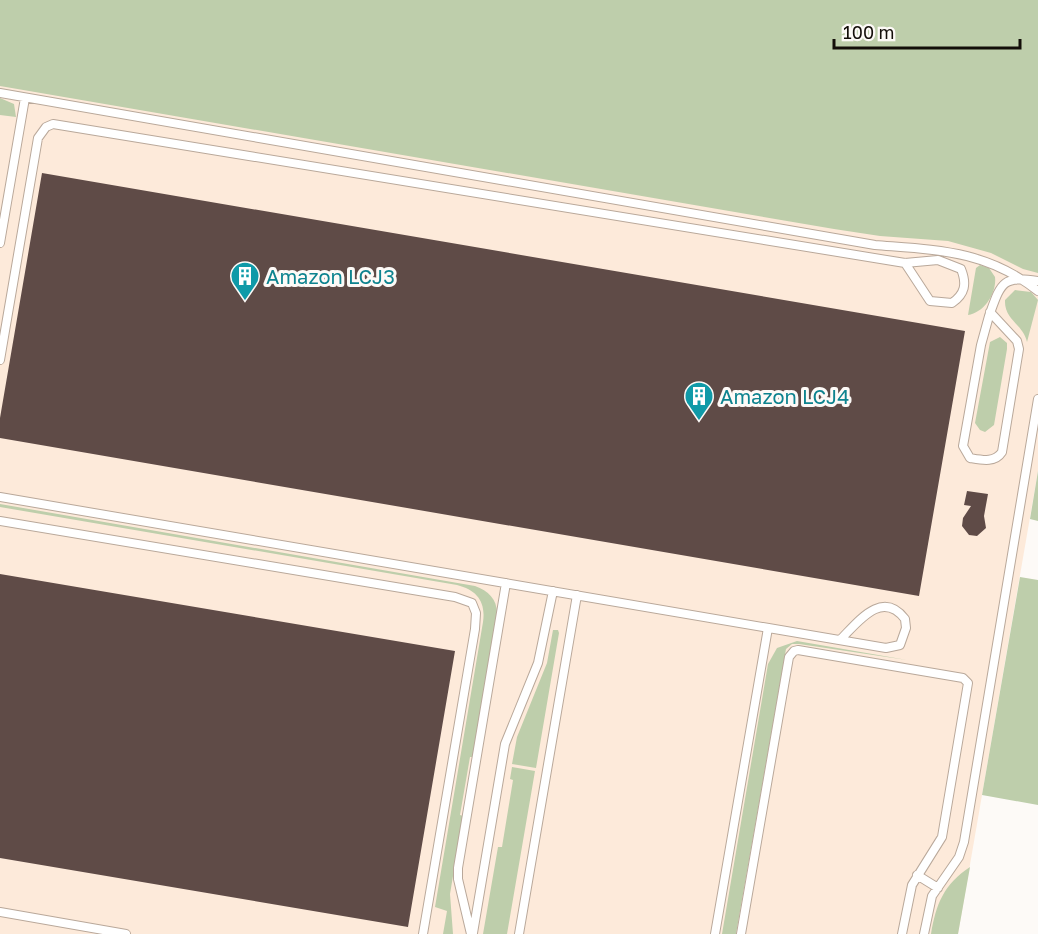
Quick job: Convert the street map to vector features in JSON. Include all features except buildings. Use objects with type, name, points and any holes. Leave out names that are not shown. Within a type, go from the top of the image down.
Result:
[{"type":"lane","points":[[0,93],[874,245],[956,252],[993,265],[1038,291]]},
{"type":"lane","points":[[0,243],[25,98]]},
{"type":"lane","points":[[0,360],[38,138],[46,127],[53,124],[905,263],[938,260],[952,264],[961,270],[964,278],[963,292],[952,303],[930,301],[905,263]]},
{"type":"lane","points":[[990,312],[1017,341],[1019,349],[1002,452],[992,460],[970,458],[963,446],[982,339],[990,312],[1003,286],[1016,277],[1038,281]]},
{"type":"lane","points":[[924,934],[930,903],[959,858],[964,842],[1038,399]]},
{"type":"lane","points":[[0,497],[768,628],[840,640],[893,648],[900,645],[903,639],[905,619],[893,608],[882,606],[871,609],[840,640]]},
{"type":"lane","points":[[0,520],[455,597],[472,603],[476,613],[475,629],[423,934]]},
{"type":"lane","points":[[472,934],[458,879],[458,868],[506,583]]},
{"type":"lane","points":[[472,934],[505,744],[541,654],[553,591]]},
{"type":"lane","points":[[519,934],[577,595]]},
{"type":"lane","points":[[715,934],[768,628]]},
{"type":"lane","points":[[741,934],[789,657],[794,651],[967,679],[942,837],[917,875],[909,894],[902,934]]},
{"type":"lane","points":[[917,875],[938,888]]},
{"type":"lane","points":[[0,912],[126,934]]},
{"type":"shaded area","points":[[0,78],[1038,237],[1038,471],[958,934],[0,934]]},
{"type":"green space","points":[[0,0],[1038,0],[1038,273],[1023,269],[991,253],[948,241],[880,236],[834,229],[0,86]]},
{"type":"green space","points":[[0,98],[14,104],[16,117],[0,115]]},
{"type":"green space","points":[[980,265],[989,268],[995,277],[994,289],[992,296],[984,306],[968,315],[976,268]]},
{"type":"green space","points":[[1015,290],[1031,292],[1038,300],[1027,342],[1005,307],[1005,300]]},
{"type":"green space","points":[[1000,337],[1007,343],[1007,349],[994,425],[985,432],[980,430],[975,423],[990,342]]},
{"type":"green space","points":[[1038,471],[1038,521],[1030,519]]},
{"type":"green space","points":[[0,504],[475,586],[488,593],[496,605],[497,616],[473,757],[470,757],[460,815],[463,816],[450,894],[453,934],[443,934],[447,911],[435,907],[484,615],[479,598],[475,594],[457,585],[0,507]]},
{"type":"green space","points":[[1020,577],[1038,580],[1038,805],[982,795]]},
{"type":"green space","points":[[553,630],[558,630],[559,633],[536,768],[512,764],[517,737],[547,663]]},
{"type":"green space","points":[[797,641],[907,660],[799,644],[792,644],[786,649],[736,934],[722,934],[768,664],[777,648]]},
{"type":"green space","points":[[512,767],[535,771],[507,934],[483,934],[498,847],[502,847],[513,780],[510,779]]},
{"type":"green space","points":[[970,867],[958,934],[931,934],[943,896],[954,880]]},
{"type":"place","name":"Amazon LCJ3","points":[[245,302]]},
{"type":"place","name":"Amazon LCJ4","points":[[699,422]]}]
